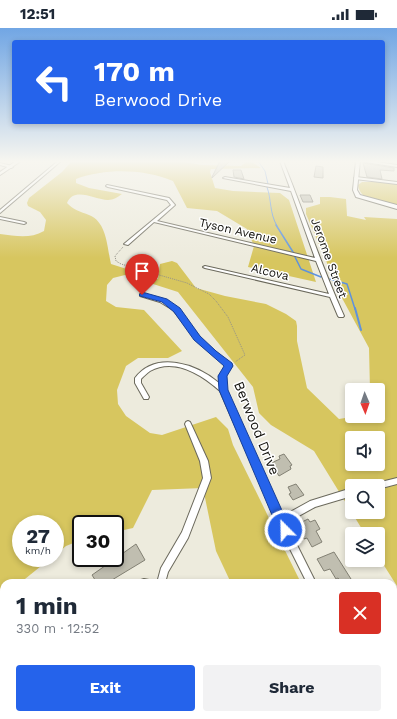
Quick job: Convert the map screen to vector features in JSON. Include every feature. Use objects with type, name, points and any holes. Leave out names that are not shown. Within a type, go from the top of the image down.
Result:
[{"type":"street","points":[[0,212],[22,193]]},
{"type":"street","points":[[126,244],[173,205],[168,199],[144,193]]},
{"type":"street","name":"Jerome Street","points":[[294,193],[332,296],[341,316]]},
{"type":"street","points":[[357,193],[358,196],[397,207]]},
{"type":"street","points":[[0,218],[24,223]]},
{"type":"street","name":"Tyson Avenue","points":[[153,221],[319,260]]},
{"type":"street","name":"Alcova","points":[[205,267],[332,296]]},
{"type":"street","name":"Berwood Drive","points":[[142,295],[164,300],[177,310],[197,338],[229,366],[222,376],[223,390],[281,521],[310,579]]},
{"type":"street","points":[[146,397],[138,384],[138,378],[143,371],[153,366],[166,364],[183,365],[214,381],[223,390]]},
{"type":"street","points":[[162,579],[164,571],[185,535],[207,478],[204,461],[188,424]]},
{"type":"street","points":[[385,484],[397,481]]},
{"type":"street","points":[[281,521],[313,504],[345,494]]},
{"type":"path","points":[[126,244],[115,256],[116,261],[121,264],[182,281],[200,288],[214,299],[236,330],[245,356],[229,366]]},
{"type":"shaded area","points":[[35,193],[122,194],[108,200],[85,195],[75,195],[70,198],[67,203],[74,209],[95,218],[99,223],[103,229],[111,264],[158,279],[160,264],[172,261],[177,263],[196,288],[225,296],[266,304],[286,314],[296,321],[297,341],[307,388],[339,419],[345,418],[345,423],[385,423],[385,383],[370,383],[369,348],[342,298],[306,214],[306,208],[320,204],[320,197],[330,197],[346,199],[347,216],[366,220],[364,217],[397,219],[397,579],[393,579],[385,567],[385,527],[361,527],[356,519],[385,519],[385,479],[345,479],[345,501],[314,451],[271,425],[259,413],[253,387],[178,292],[125,275],[113,278],[107,285],[106,301],[116,307],[144,310],[182,351],[168,358],[138,358],[126,366],[117,390],[118,404],[126,416],[150,433],[162,435],[216,417],[228,429],[233,445],[299,579],[229,579],[216,551],[203,488],[152,490],[133,528],[124,530],[124,515],[72,515],[72,544],[64,548],[64,515],[12,515],[12,567],[40,567],[25,579],[0,579],[0,234],[28,236],[39,234],[44,231],[46,220],[40,212],[28,206],[27,203],[29,198]]},
{"type":"shaded area","points":[[179,193],[280,193],[289,200],[316,282],[248,267],[254,246],[247,229],[217,211],[187,208]]},
{"type":"shaded area","points":[[362,193],[397,193],[397,205],[379,202]]},
{"type":"building","points":[[300,195],[310,195],[313,202],[303,202]]},
{"type":"building","points":[[284,454],[292,465],[290,466],[291,469],[279,476],[271,463],[280,459],[279,456]]},
{"type":"building","points":[[296,484],[304,495],[293,500],[289,494],[291,493],[288,487]]},
{"type":"building","points":[[308,519],[310,522],[315,520],[320,529],[316,531],[322,542],[312,547],[307,538],[304,539],[298,524]]},
{"type":"building","points":[[136,544],[145,560],[114,579],[94,579],[92,575],[103,567],[124,567],[124,552]]},
{"type":"building","points":[[334,552],[351,579],[336,579],[330,569],[324,571],[317,559]]},
{"type":"waterway","points":[[269,193],[274,221],[277,226]]},
{"type":"waterway","points":[[276,225],[293,252]]},
{"type":"waterway","points":[[295,257],[301,269],[321,277]]},
{"type":"waterway","points":[[330,279],[347,284],[355,309]]},
{"type":"waterway","points":[[355,308],[361,330]]},
{"type":"route","points":[[142,295],[164,300],[177,310],[197,338],[229,366],[222,376],[223,390],[285,530]]}]
